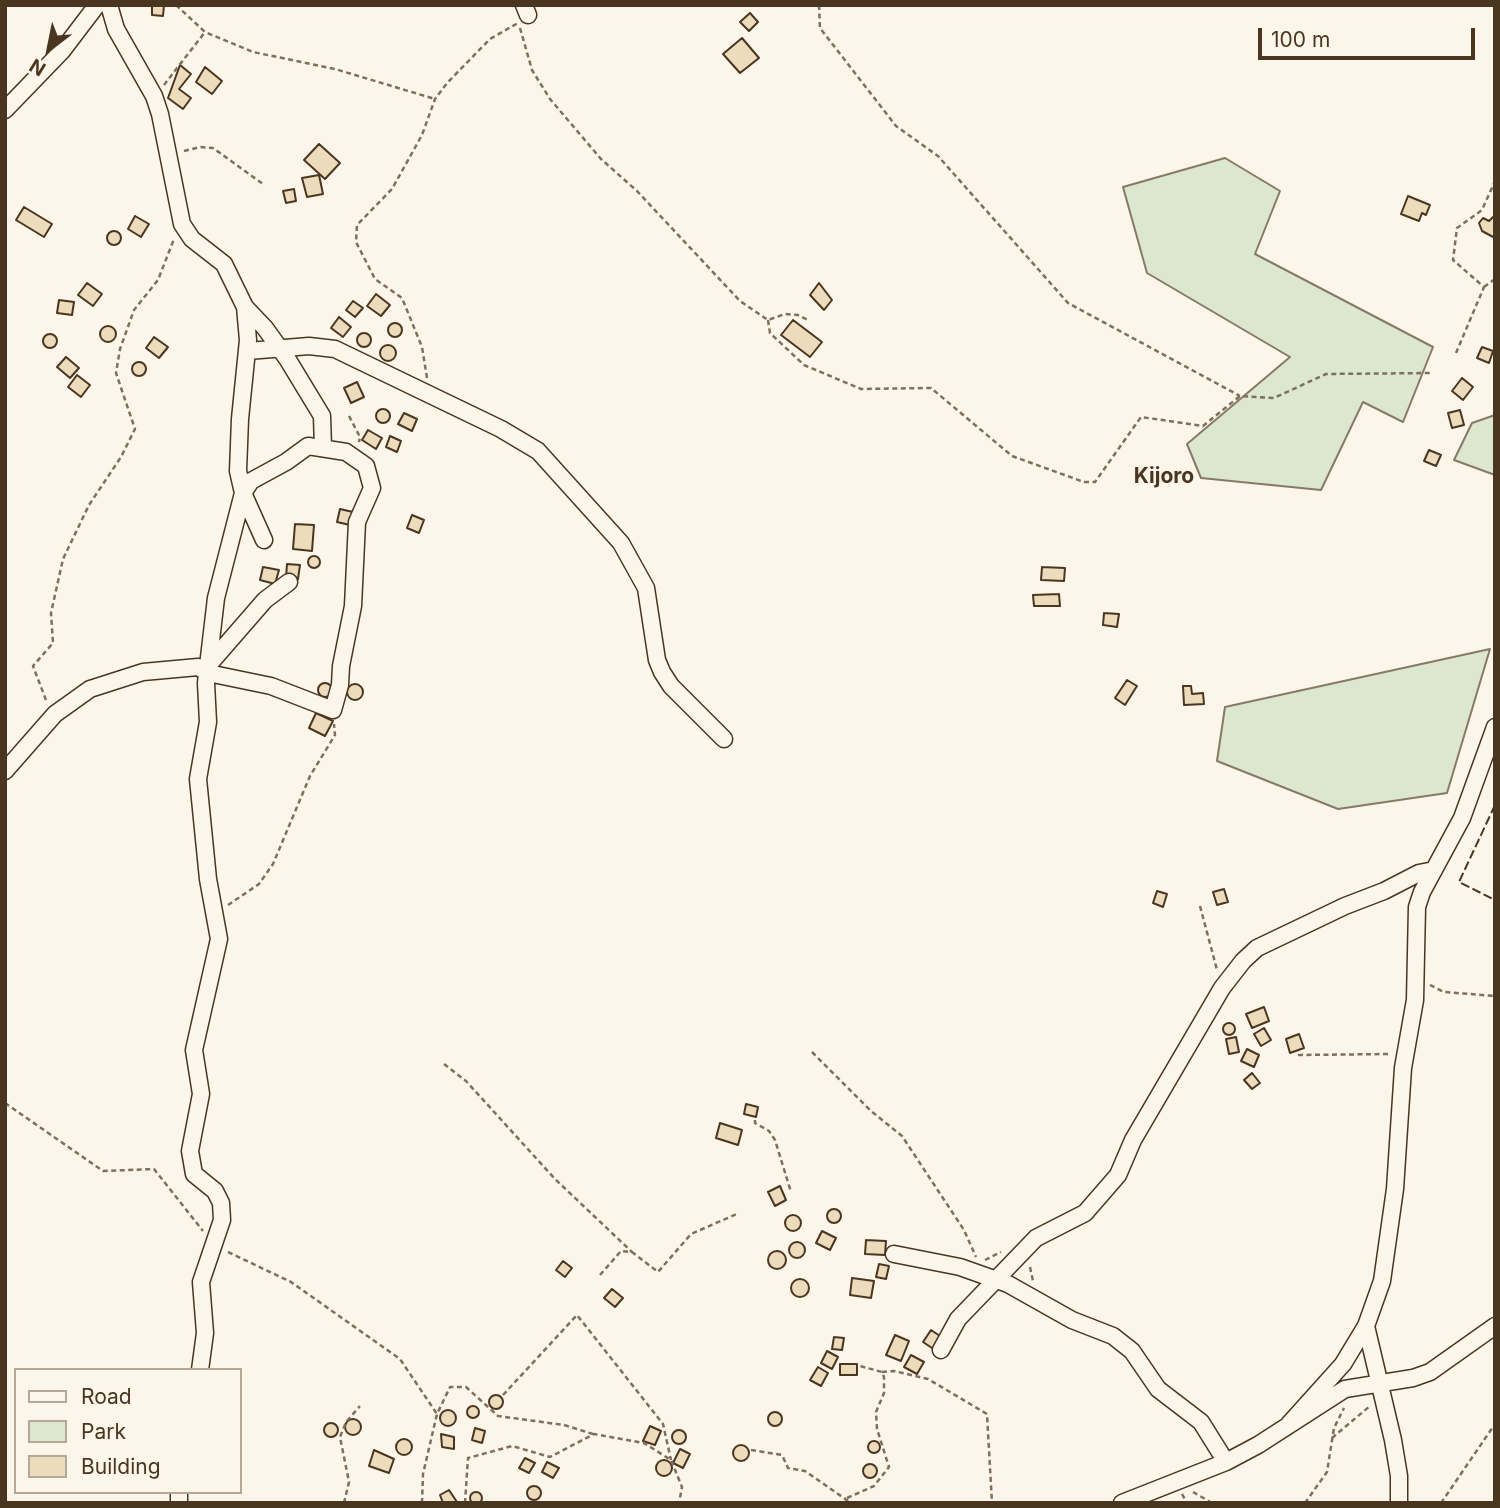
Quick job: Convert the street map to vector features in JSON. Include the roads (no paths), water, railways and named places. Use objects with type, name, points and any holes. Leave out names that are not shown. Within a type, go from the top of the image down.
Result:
[{"type":"street","points":[[5,110],[62,51],[97,5]]},
{"type":"street","points":[[109,5],[126,50],[154,96],[170,155],[182,224],[192,239],[220,259],[245,307],[280,350],[322,416],[323,448]]},
{"type":"street","points":[[245,307],[248,351],[240,419],[238,471],[243,493],[264,540]]},
{"type":"street","points":[[248,351],[309,346],[335,349],[512,434],[538,451],[621,543],[646,588],[657,660],[662,673],[671,687],[724,739]]},
{"type":"street","points":[[5,771],[44,723],[90,689],[128,676],[198,667],[208,673],[271,686],[333,710],[340,685],[353,606],[357,522],[372,488],[366,466],[355,456],[307,446],[286,462],[251,481],[243,493],[216,598],[208,673],[208,722],[198,779],[208,879],[219,939],[194,1050],[201,1094],[190,1151],[194,1174],[215,1191],[221,1203],[222,1230],[206,1261],[201,1282],[205,1333],[200,1368]]},
{"type":"street","points":[[208,673],[222,646],[265,600],[289,582]]},
{"type":"street","points":[[1289,1424],[1320,1393],[1366,1326],[1382,1281],[1387,1254],[1405,1056],[1415,1000],[1417,907],[1462,818],[1495,727]]},
{"type":"street","points":[[941,1350],[958,1319],[1037,1238],[1089,1210],[1118,1175],[1133,1140],[1222,988],[1257,948],[1345,906],[1384,891],[1409,877],[1434,870]]},
{"type":"street","points":[[894,1254],[951,1265],[997,1280],[1072,1320],[1113,1336],[1132,1351],[1158,1389],[1200,1422],[1226,1462]]},
{"type":"street","points":[[1366,1326],[1399,1476],[1399,1503]]},
{"type":"street","points":[[1122,1503],[1226,1462],[1351,1387],[1382,1389],[1430,1372],[1495,1326]]},
{"type":"district","name":"Kijoro","points":[[1164,477]]}]
